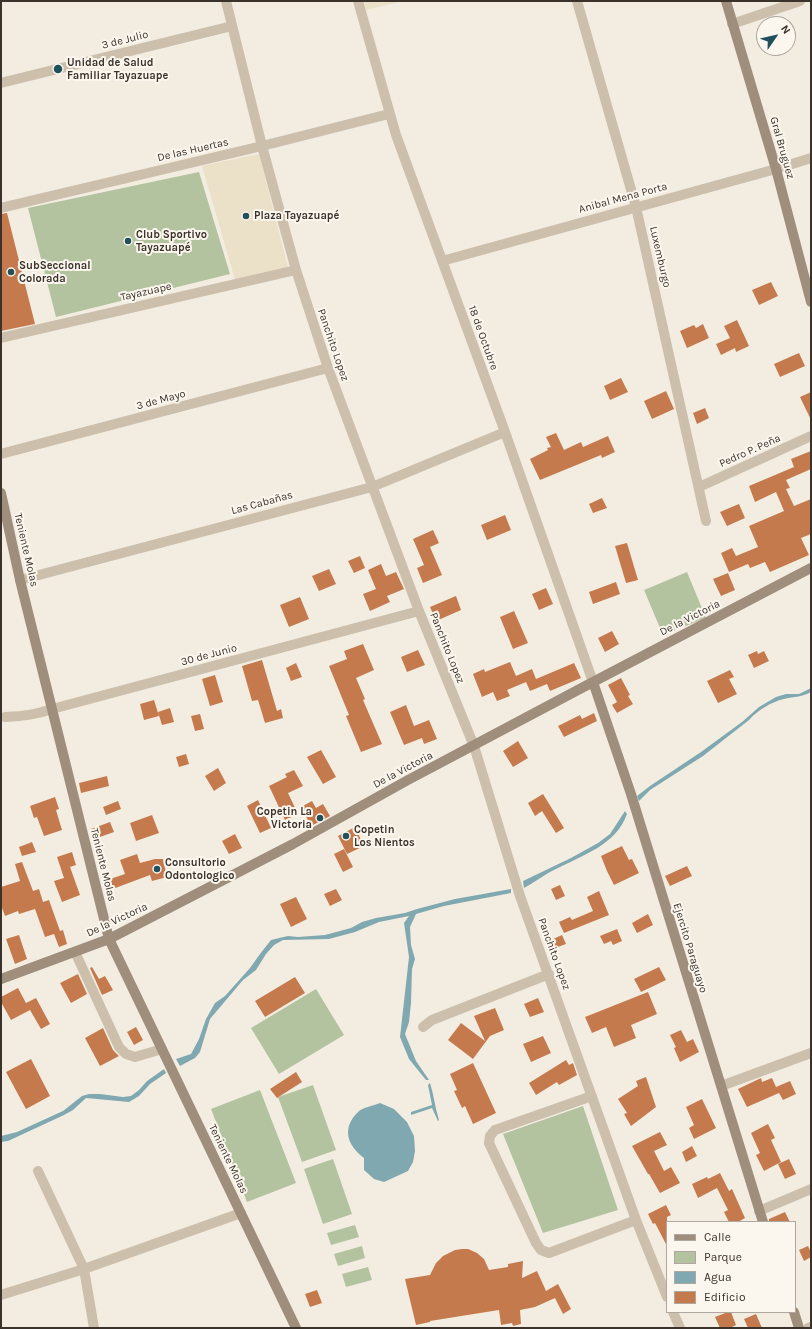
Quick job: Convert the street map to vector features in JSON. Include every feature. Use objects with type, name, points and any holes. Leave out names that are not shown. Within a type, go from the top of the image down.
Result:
[{"type":"street","name":"Panchito Lopez","points":[[226,1],[262,146],[296,270],[328,368],[372,487],[474,746],[520,896],[636,1220],[666,1294]]},
{"type":"street","name":"18 de Octubre","points":[[358,1],[389,114],[505,432],[593,682]]},
{"type":"street","name":"Luxemburgo","points":[[577,1],[636,207],[706,520]]},
{"type":"street","name":"Gral Bruguez","points":[[726,1],[776,169],[811,302]]},
{"type":"street","points":[[732,24],[800,1]]},
{"type":"street","name":"3 de Julio","points":[[1,83],[232,26]]},
{"type":"street","name":"De las Huertas","points":[[1,208],[389,114]]},
{"type":"street","name":"Anibal Mena Porta","points":[[442,261],[811,158]]},
{"type":"street","name":"Tayazuape","points":[[1,338],[296,270]]},
{"type":"street","name":"3 de Mayo","points":[[1,454],[328,368]]},
{"type":"street","name":"Las Cabañas","points":[[20,580],[372,487],[505,432]]},
{"type":"street","name":"Pedro P. Peña","points":[[699,487],[811,436]]},
{"type":"street","name":"Teniente Molas","points":[[1,493],[20,580],[109,939],[296,1328]]},
{"type":"street","name":"De la Victoria","points":[[1,979],[109,939],[293,844],[593,682],[811,568]]},
{"type":"street","name":"30 de Junio","points":[[5,717],[29,716],[420,611]]},
{"type":"street","name":"Ejercito Paraguayo","points":[[593,682],[631,794],[763,1221]]},
{"type":"street","points":[[75,952],[119,1047],[126,1054],[134,1057],[162,1049]]},
{"type":"street","points":[[423,1027],[432,1020],[549,974]]},
{"type":"street","points":[[721,1086],[811,1053]]},
{"type":"street","points":[[592,1096],[495,1130],[490,1136],[489,1143],[536,1243],[541,1250],[549,1253],[636,1220]]},
{"type":"street","points":[[38,1171],[84,1268],[94,1328]]},
{"type":"street","points":[[759,1211],[811,1189]]},
{"type":"street","points":[[1,1295],[84,1268],[241,1213]]},
{"type":"street","points":[[673,1313],[680,1328]]},
{"type":"street","points":[[794,1313],[799,1328]]},
{"type":"green space","name":"Club Sportivo Tayazuapé","points":[[199,172],[230,274],[56,317],[28,208]]},
{"type":"green space","points":[[687,572],[706,618],[663,635],[644,590]]},
{"type":"green space","points":[[316,989],[344,1035],[279,1074],[251,1028]]},
{"type":"green space","points":[[313,1085],[336,1150],[302,1162],[278,1097]]},
{"type":"green space","points":[[260,1090],[296,1183],[247,1202],[211,1109]]},
{"type":"green space","points":[[583,1106],[618,1210],[543,1233],[503,1134]]},
{"type":"green space","points":[[333,1159],[352,1214],[323,1224],[304,1169]]},
{"type":"green space","points":[[355,1225],[359,1237],[331,1245],[327,1233]]},
{"type":"green space","points":[[362,1246],[365,1258],[338,1266],[334,1254]]},
{"type":"green space","points":[[368,1267],[372,1280],[346,1287],[342,1274]]},
{"type":"shaded area","points":[[364,1],[404,1],[366,10]]},
{"type":"shaded area","name":"Plaza Tayazuapé","points":[[259,154],[288,267],[235,280],[202,166]]},
{"type":"water","points":[[811,688],[811,692],[807,694],[779,700],[770,704],[703,756],[650,790],[639,801],[637,796],[701,752],[742,722],[759,707],[776,697],[786,694],[799,694]]},
{"type":"water","points":[[625,811],[627,814],[622,825],[615,834],[598,848],[552,871],[524,888],[523,881],[571,858],[598,843],[610,834]]},
{"type":"water","points":[[511,889],[511,893],[444,906],[416,914],[410,927],[411,945],[415,959],[412,969],[409,1022],[405,1034],[416,1061],[429,1080],[426,1080],[409,1059],[400,1037],[409,957],[404,923],[409,916],[379,922],[355,932],[329,939],[283,940],[274,945],[266,954],[256,970],[243,980],[210,1019],[200,1052],[195,1058],[180,1066],[176,1059],[191,1054],[199,1039],[206,1019],[215,1003],[225,996],[250,968],[271,940],[288,936],[298,937],[325,935],[351,928],[362,922],[376,918],[405,913],[455,899]]},
{"type":"water","points":[[164,1069],[166,1073],[150,1084],[139,1096],[129,1102],[86,1098],[73,1110],[64,1115],[8,1141],[1,1142],[1,1136],[17,1132],[63,1111],[82,1096],[89,1094],[100,1094],[123,1097],[131,1096],[147,1081]]},
{"type":"water","points":[[430,1083],[438,1121],[432,1108],[411,1115],[411,1112],[432,1105],[428,1085]]},
{"type":"water","points":[[380,1103],[394,1109],[407,1122],[414,1136],[415,1151],[413,1162],[408,1171],[384,1182],[374,1179],[364,1170],[364,1158],[354,1148],[348,1136],[348,1130],[353,1117],[363,1108]]},
{"type":"building","name":"SubSeccional Colorada","points":[[7,213],[35,324],[1,331],[1,214]]},
{"type":"building","points":[[771,282],[778,296],[759,305],[752,290]]},
{"type":"building","points":[[737,320],[749,346],[736,352],[735,348],[721,355],[716,344],[730,338],[724,326]]},
{"type":"building","points":[[703,324],[709,338],[687,348],[680,331],[694,325],[696,328]]},
{"type":"building","points":[[799,353],[805,366],[780,377],[774,364]]},
{"type":"building","points":[[621,378],[628,392],[610,400],[604,386]]},
{"type":"building","points":[[666,391],[674,409],[652,419],[644,401]]},
{"type":"building","points":[[811,392],[811,420],[800,397]]},
{"type":"building","points":[[705,408],[709,418],[697,424],[693,413]]},
{"type":"building","points":[[556,433],[564,450],[581,442],[583,447],[608,436],[615,452],[602,458],[601,455],[540,480],[530,459],[551,447],[546,437]]},
{"type":"building","points":[[811,451],[811,469],[786,480],[790,488],[786,489],[794,506],[811,499],[811,534],[801,538],[809,555],[770,572],[765,562],[750,568],[748,564],[729,572],[721,553],[732,548],[736,556],[758,547],[749,526],[784,511],[776,492],[755,502],[749,486],[794,467],[791,459]]},
{"type":"building","points":[[602,498],[607,508],[593,513],[589,504]]},
{"type":"building","points":[[739,504],[745,518],[727,526],[720,512]]},
{"type":"building","points":[[505,515],[511,530],[487,540],[481,525]]},
{"type":"building","points":[[433,530],[439,543],[430,547],[442,575],[423,583],[417,568],[424,565],[413,539]]},
{"type":"building","points":[[627,543],[638,580],[626,583],[615,546]]},
{"type":"building","points":[[360,556],[365,568],[354,573],[348,561]]},
{"type":"building","points":[[381,564],[386,576],[396,572],[404,589],[387,596],[390,602],[370,611],[363,594],[376,589],[368,570]]},
{"type":"building","points":[[329,569],[336,584],[319,591],[312,576]]},
{"type":"building","points":[[728,573],[735,590],[721,596],[713,579]]},
{"type":"building","points":[[616,582],[620,594],[593,604],[589,592]]},
{"type":"building","points":[[546,588],[553,604],[539,610],[532,594]]},
{"type":"building","points":[[456,596],[461,610],[436,621],[430,607]]},
{"type":"building","points":[[300,597],[309,619],[289,627],[280,605]]},
{"type":"building","points":[[514,611],[528,643],[513,649],[500,617]]},
{"type":"building","points":[[612,631],[619,644],[605,652],[598,638]]},
{"type":"building","points":[[363,644],[374,670],[356,678],[365,699],[363,700],[382,744],[361,752],[346,716],[349,715],[329,666],[347,659],[344,651]]},
{"type":"building","points":[[418,650],[425,665],[407,672],[401,657]]},
{"type":"building","points":[[757,651],[758,654],[764,651],[769,661],[754,668],[748,655]]},
{"type":"building","points":[[262,660],[277,711],[281,709],[283,718],[265,723],[258,700],[252,701],[242,666]]},
{"type":"building","points":[[510,662],[516,676],[532,669],[536,679],[574,663],[581,678],[550,691],[547,684],[530,691],[526,682],[507,690],[510,696],[497,701],[493,692],[482,697],[473,674],[484,669],[485,672]]},
{"type":"building","points":[[296,663],[302,677],[291,681],[286,668]]},
{"type":"building","points":[[730,670],[734,677],[729,679],[737,694],[718,703],[707,681]]},
{"type":"building","points":[[215,675],[223,702],[210,706],[202,679]]},
{"type":"building","points":[[621,678],[633,704],[617,713],[612,705],[617,702],[608,685]]},
{"type":"building","points":[[154,700],[159,716],[144,720],[140,704]]},
{"type":"building","points":[[406,705],[414,726],[429,720],[437,739],[424,744],[422,738],[404,745],[390,712]]},
{"type":"building","points":[[170,708],[174,722],[162,725],[158,712]]},
{"type":"building","points":[[594,713],[597,721],[564,737],[558,726],[580,715],[582,719]]},
{"type":"building","points":[[200,714],[204,729],[195,731],[191,716]]},
{"type":"building","points":[[518,741],[528,758],[513,767],[503,751]]},
{"type":"building","points":[[321,750],[336,777],[323,784],[307,757]]},
{"type":"building","points":[[186,754],[189,764],[179,767],[176,757]]},
{"type":"building","points":[[218,768],[226,783],[214,791],[205,776]]},
{"type":"building","points":[[294,770],[303,786],[288,793],[298,814],[285,820],[269,786],[287,777],[285,774]]},
{"type":"building","points":[[107,776],[109,786],[81,793],[79,783]]},
{"type":"building","points":[[543,794],[564,828],[556,833],[542,811],[535,816],[528,803]]},
{"type":"building","points":[[55,797],[59,809],[56,810],[62,830],[44,836],[37,817],[34,818],[30,806]]},
{"type":"building","points":[[258,800],[271,828],[260,833],[247,806]]},
{"type":"building","points":[[118,801],[121,809],[106,815],[103,807]]},
{"type":"building","points":[[312,801],[316,808],[323,804],[330,816],[311,826],[301,807]]},
{"type":"building","points":[[152,815],[159,833],[136,841],[130,823]]},
{"type":"building","points":[[110,822],[114,832],[94,839],[91,829]]},
{"type":"building","points":[[355,827],[364,846],[347,854],[338,836]]},
{"type":"building","points":[[235,834],[242,848],[229,854],[222,841]]},
{"type":"building","points":[[32,842],[36,852],[22,856],[19,847]]},
{"type":"building","points":[[622,846],[629,860],[632,859],[639,873],[614,885],[601,856]]},
{"type":"building","points":[[344,849],[353,867],[343,872],[334,854]]},
{"type":"building","points":[[72,852],[76,865],[70,867],[80,895],[62,902],[54,881],[64,878],[57,857]]},
{"type":"building","points":[[137,854],[140,863],[155,859],[163,859],[167,877],[152,881],[150,875],[110,890],[107,880],[125,874],[120,860]]},
{"type":"building","points":[[22,862],[33,891],[39,889],[43,902],[49,900],[60,931],[63,930],[67,944],[59,947],[54,934],[45,937],[35,909],[19,914],[18,911],[5,916],[1,905],[1,887],[20,881],[15,864]]},
{"type":"building","points":[[687,866],[692,876],[670,886],[665,876]]},
{"type":"building","points":[[560,885],[565,896],[556,900],[551,889]]},
{"type":"building","points":[[336,889],[342,900],[330,906],[324,894]]},
{"type":"building","points":[[599,891],[609,915],[564,933],[559,922],[570,917],[572,920],[593,911],[587,897]]},
{"type":"building","points":[[296,897],[307,919],[291,927],[280,904]]},
{"type":"building","points":[[648,914],[653,925],[637,933],[632,923]]},
{"type":"building","points":[[617,929],[622,941],[613,945],[611,941],[604,944],[600,936]]},
{"type":"building","points":[[19,935],[27,959],[15,964],[6,939]]},
{"type":"building","points":[[562,935],[566,944],[552,949],[549,941]]},
{"type":"building","points":[[92,967],[99,979],[105,976],[113,990],[102,995],[90,968]]},
{"type":"building","points":[[659,967],[666,980],[641,992],[634,979]]},
{"type":"building","points":[[78,974],[87,994],[71,1003],[60,983]]},
{"type":"building","points":[[295,977],[305,993],[265,1017],[255,1001]]},
{"type":"building","points":[[18,988],[26,1003],[36,998],[50,1024],[41,1029],[30,1010],[11,1020],[1,1002],[1,997]]},
{"type":"building","points":[[648,992],[657,1014],[631,1025],[636,1038],[614,1047],[606,1027],[592,1033],[585,1017]]},
{"type":"building","points":[[538,998],[544,1012],[530,1017],[524,1004]]},
{"type":"building","points":[[495,1008],[504,1030],[490,1036],[473,1059],[448,1040],[461,1023],[485,1041],[474,1016]]},
{"type":"building","points":[[136,1027],[143,1040],[134,1045],[127,1032]]},
{"type":"building","points":[[103,1028],[113,1050],[119,1056],[100,1066],[85,1038]]},
{"type":"building","points":[[681,1030],[687,1042],[693,1039],[699,1052],[680,1062],[674,1048],[676,1047],[670,1035]]},
{"type":"building","points":[[543,1036],[551,1053],[531,1062],[523,1044]]},
{"type":"building","points":[[31,1059],[50,1096],[26,1109],[6,1072]]},
{"type":"building","points":[[566,1060],[569,1065],[573,1063],[577,1075],[559,1085],[557,1082],[536,1095],[529,1083]]},
{"type":"building","points":[[473,1063],[496,1113],[473,1124],[465,1106],[462,1108],[454,1091],[457,1090],[450,1074]]},
{"type":"building","points":[[296,1072],[302,1082],[277,1098],[270,1089]]},
{"type":"building","points":[[646,1077],[656,1107],[631,1126],[624,1114],[627,1113],[618,1099],[638,1086],[636,1081]]},
{"type":"building","points":[[761,1078],[762,1082],[772,1078],[776,1087],[790,1081],[796,1094],[783,1100],[779,1093],[747,1107],[738,1089]]},
{"type":"building","points":[[702,1099],[716,1128],[694,1139],[689,1128],[694,1125],[686,1107]]},
{"type":"building","points":[[768,1124],[775,1138],[771,1140],[781,1162],[764,1171],[756,1155],[760,1153],[751,1133]]},
{"type":"building","points":[[660,1132],[667,1145],[654,1151],[664,1171],[671,1167],[680,1183],[660,1193],[632,1146]]},
{"type":"building","points":[[692,1146],[697,1156],[686,1162],[682,1152]]},
{"type":"building","points":[[789,1159],[796,1174],[785,1179],[778,1164]]},
{"type":"building","points":[[720,1173],[729,1191],[732,1189],[745,1218],[740,1221],[728,1221],[724,1212],[728,1210],[717,1188],[698,1198],[692,1184],[707,1177],[708,1179]]},
{"type":"building","points":[[666,1205],[671,1215],[667,1217],[666,1221],[666,1244],[655,1223],[653,1224],[648,1214]]},
{"type":"building","points":[[785,1212],[790,1221],[769,1221],[769,1219]]},
{"type":"building","points":[[808,1246],[811,1252],[811,1257],[804,1261],[799,1250]]},
{"type":"building","points":[[468,1249],[477,1253],[484,1259],[489,1270],[508,1267],[508,1264],[523,1261],[522,1278],[537,1271],[546,1291],[558,1284],[571,1309],[563,1314],[555,1298],[535,1307],[520,1310],[521,1324],[513,1326],[512,1323],[501,1325],[499,1310],[430,1321],[416,1325],[405,1279],[430,1275],[436,1263],[443,1256],[455,1250]]},
{"type":"building","points":[[317,1290],[322,1303],[310,1307],[305,1294]]},
{"type":"building","points":[[725,1313],[731,1313],[736,1325],[730,1328],[720,1328],[715,1317]]},
{"type":"building","points":[[756,1314],[762,1328],[748,1328],[744,1319]]},
{"type":"place","name":"Unidad de Salud Familiar Tayazuape","points":[[58,69]]},
{"type":"place","name":"Plaza Tayazuapé","points":[[246,216]]},
{"type":"place","name":"Club Sportivo Tayazuapé","points":[[128,241]]},
{"type":"place","name":"SubSeccional Colorada","points":[[11,272]]},
{"type":"place","name":"Copetin La Victoria","points":[[320,818]]},
{"type":"place","name":"Copetin Los Nientos","points":[[346,836]]},
{"type":"place","name":"Consultorio Odontologico","points":[[157,869]]}]
